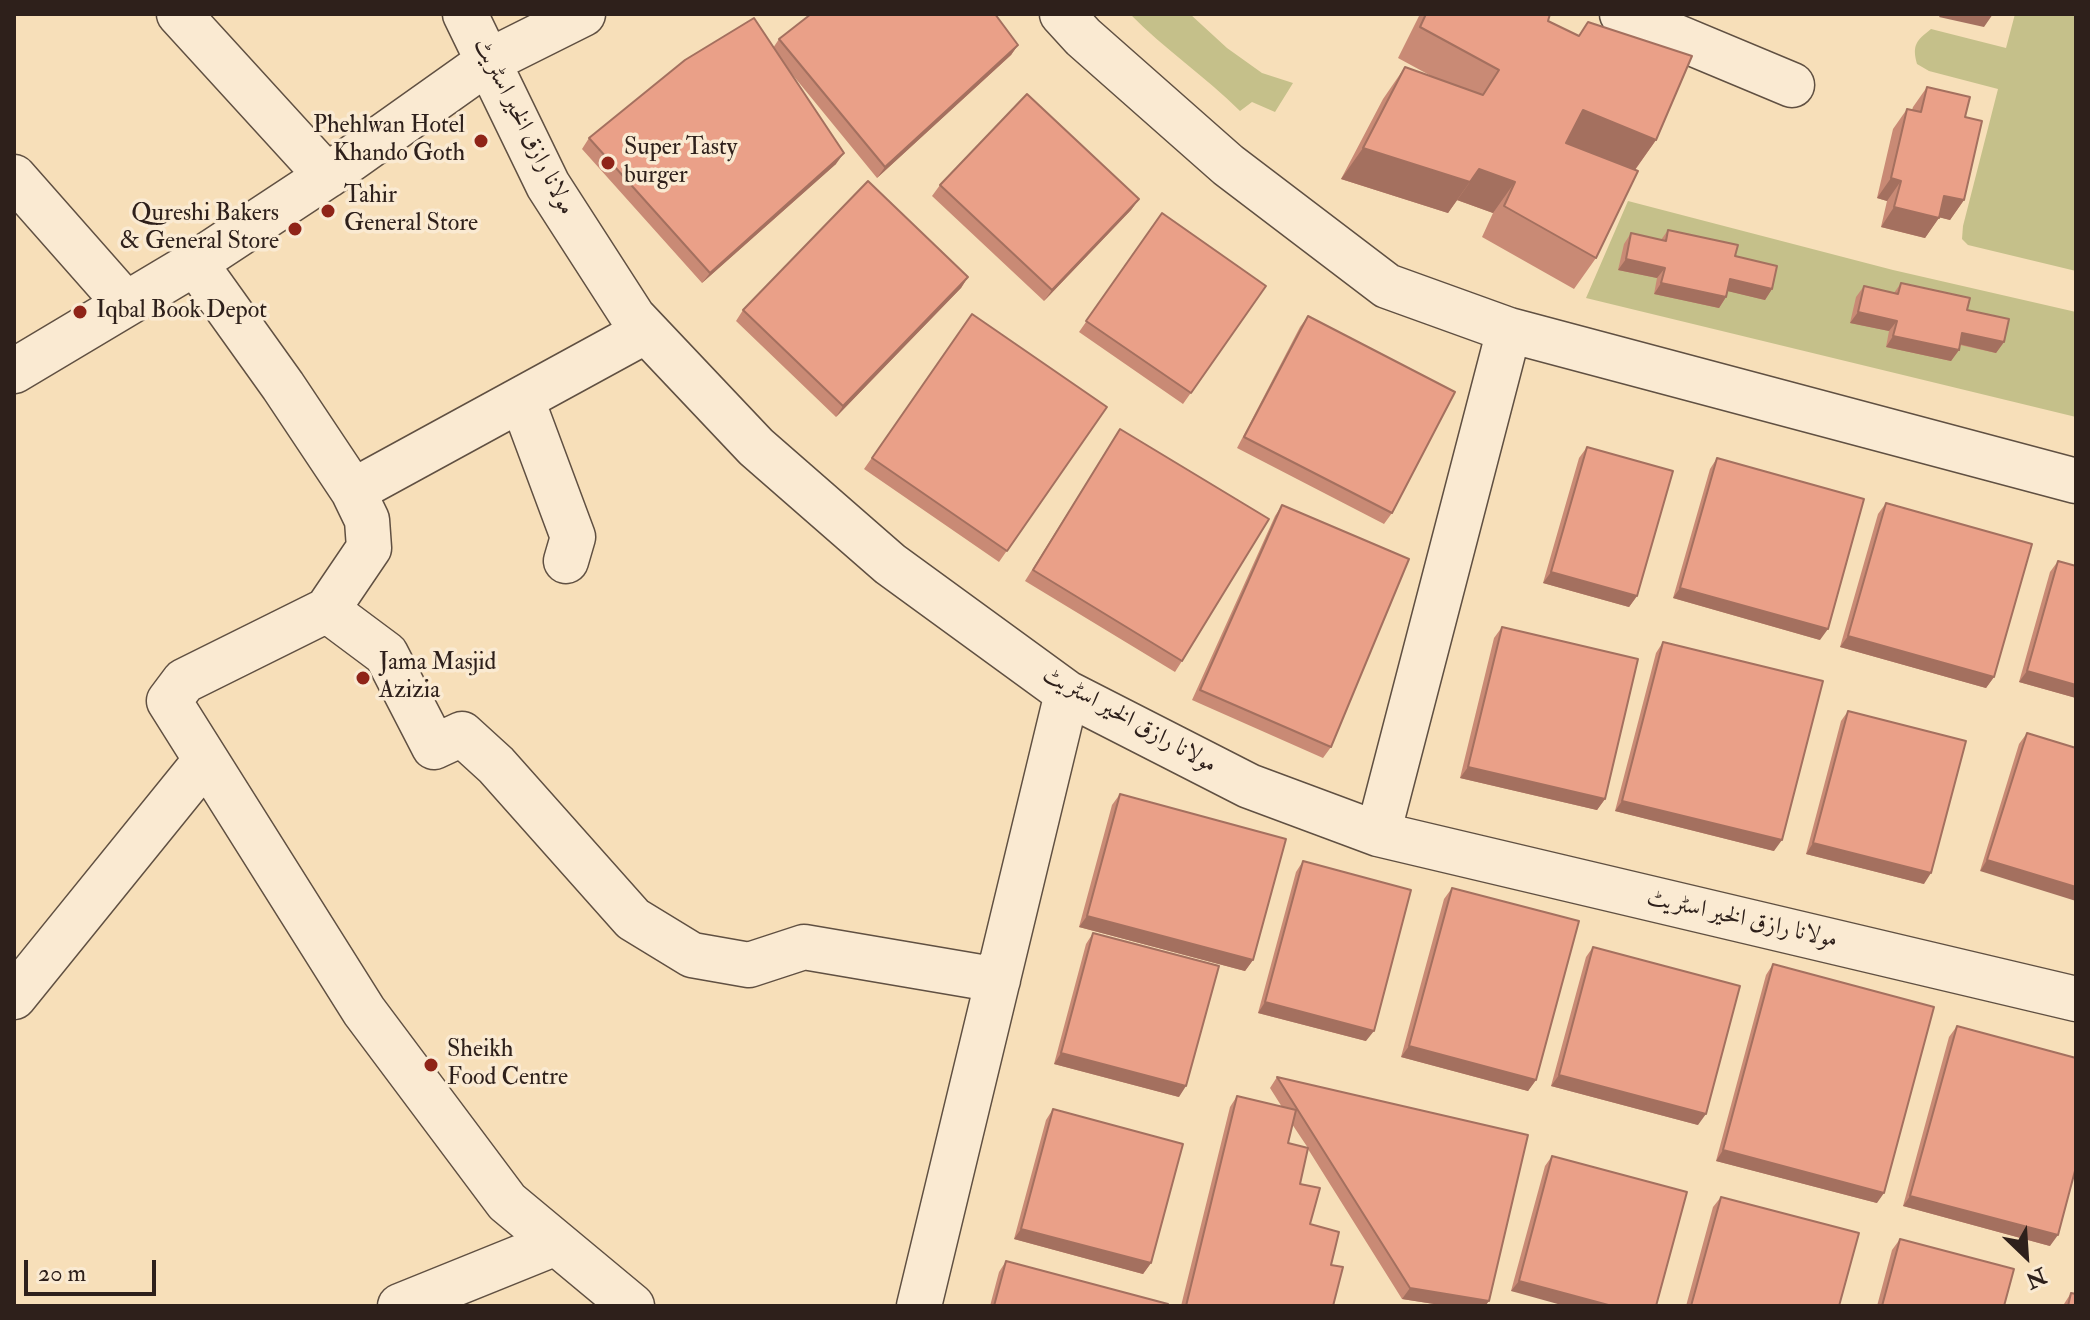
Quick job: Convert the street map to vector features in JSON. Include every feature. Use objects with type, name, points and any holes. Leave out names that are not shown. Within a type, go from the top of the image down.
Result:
[{"type":"street","points":[[179,14],[327,176]]},
{"type":"street","name":"مولانا رازق الخیر اسٹریٹ","points":[[465,14],[548,185],[633,317],[756,447],[890,564],[1067,693],[1249,786],[1378,834],[2076,999]]},
{"type":"street","points":[[14,371],[195,263],[327,176],[489,61],[583,14]]},
{"type":"street","points":[[1062,14],[1083,37],[1228,165],[1387,286],[1509,330],[2076,481]]},
{"type":"street","points":[[1622,14],[1792,85]]},
{"type":"street","points":[[14,177],[126,304]]},
{"type":"street","points":[[195,263],[353,491],[367,520],[369,548],[327,610],[184,681],[169,701],[364,1011],[507,1202],[632,1306]]},
{"type":"street","points":[[1378,834],[1509,330]]},
{"type":"street","points":[[353,491],[646,331]]},
{"type":"street","points":[[522,400],[573,537],[566,561]]},
{"type":"street","points":[[327,610],[386,654],[434,747],[462,734],[496,765],[633,919],[692,955],[749,965],[804,947],[998,980]]},
{"type":"street","points":[[919,1306],[1067,693]]},
{"type":"street","points":[[14,997],[205,761]]},
{"type":"street","points":[[400,1306],[556,1243]]},
{"type":"shaded area","points":[[1130,14],[1190,14],[1227,48],[1262,73],[1293,83],[1275,112],[1252,102],[1240,111]]},
{"type":"shaded area","points":[[2015,14],[2076,14],[2076,271],[1968,245],[1962,239],[1998,89],[1929,71],[1917,64],[1916,44],[1931,29],[2006,48]]},
{"type":"shaded area","points":[[1628,201],[1893,270],[2076,312],[2076,417],[1586,298]]},
{"type":"building","points":[[811,14],[995,14],[1018,45],[885,167],[779,39]]},
{"type":"building","points":[[1426,14],[1550,14],[1548,21],[1579,36],[1588,22],[1692,56],[1656,140],[1583,110],[1566,143],[1638,171],[1596,258],[1504,206],[1515,182],[1479,169],[1470,182],[1363,148],[1405,67],[1483,95],[1499,70],[1420,27]]},
{"type":"building","points":[[754,18],[844,153],[710,273],[589,138],[685,60]]},
{"type":"building","points":[[1927,87],[1970,97],[1965,117],[1982,121],[1964,200],[1944,196],[1939,218],[1894,207],[1901,181],[1891,178],[1907,109],[1921,112]]},
{"type":"building","points":[[1027,94],[1139,199],[1052,290],[940,185]]},
{"type":"building","points":[[868,181],[968,277],[843,406],[743,310]]},
{"type":"building","points":[[1162,213],[1266,286],[1191,393],[1086,321]]},
{"type":"building","points":[[1668,230],[1738,245],[1735,256],[1777,266],[1772,289],[1730,279],[1726,297],[1661,283],[1665,268],[1626,259],[1631,233],[1666,241]]},
{"type":"building","points":[[1901,283],[1970,298],[1967,310],[2009,319],[2004,342],[1962,333],[1959,350],[1893,336],[1897,321],[1858,312],[1864,286],[1898,294]]},
{"type":"building","points":[[972,314],[1107,407],[1007,551],[872,458]]},
{"type":"building","points":[[1308,316],[1455,392],[1392,513],[1244,437]]},
{"type":"building","points":[[1120,429],[1269,519],[1182,661],[1033,570]]},
{"type":"building","points":[[1587,447],[1673,471],[1637,596],[1551,572]]},
{"type":"building","points":[[1717,458],[1864,499],[1828,629],[1680,588]]},
{"type":"building","points":[[1886,503],[2032,544],[1994,677],[1848,636]]},
{"type":"building","points":[[1282,505],[1409,559],[1331,747],[1200,690]]},
{"type":"building","points":[[2058,561],[2076,566],[2076,685],[2027,671]]},
{"type":"building","points":[[1502,627],[1638,659],[1605,799],[1468,767]]},
{"type":"building","points":[[1663,642],[1823,681],[1782,840],[1622,801]]},
{"type":"building","points":[[1848,711],[1966,741],[1931,873],[1813,843]]},
{"type":"building","points":[[2027,733],[2076,748],[2076,887],[1987,860]]},
{"type":"building","points":[[1120,794],[1286,839],[1253,960],[1087,916]]},
{"type":"building","points":[[1303,861],[1411,890],[1374,1031],[1265,1002]]},
{"type":"building","points":[[1452,888],[1579,921],[1536,1080],[1409,1046]]},
{"type":"building","points":[[1093,933],[1219,966],[1186,1086],[1061,1053]]},
{"type":"building","points":[[1593,947],[1740,986],[1706,1114],[1559,1075]]},
{"type":"building","points":[[1773,964],[1934,1007],[1884,1193],[1723,1150]]},
{"type":"building","points":[[1957,1026],[2076,1058],[2076,1167],[2058,1235],[1910,1196]]},
{"type":"building","points":[[1277,1077],[1528,1135],[1489,1301],[1410,1288]]},
{"type":"building","points":[[1237,1096],[1296,1110],[1288,1143],[1308,1148],[1300,1184],[1320,1188],[1310,1224],[1339,1232],[1331,1265],[1343,1267],[1333,1306],[1186,1306]]},
{"type":"building","points":[[1053,1109],[1183,1144],[1151,1263],[1021,1229]]},
{"type":"building","points":[[1552,1156],[1687,1192],[1656,1306],[1612,1306],[1519,1281]]},
{"type":"building","points":[[1721,1197],[1859,1233],[1839,1306],[1691,1306]]},
{"type":"building","points":[[1900,1239],[2014,1269],[2004,1306],[1882,1306]]},
{"type":"building","points":[[1006,1261],[1168,1304],[1168,1306],[994,1306]]},
{"type":"building","points":[[2071,1293],[2076,1294],[2076,1306],[2068,1306]]},
{"type":"place","name":"Phehlwan Hotel Khando Goth","points":[[481,141]]},
{"type":"place","name":"Super Tasty burger","points":[[608,163]]},
{"type":"place","name":"Tahir General Store","points":[[328,211]]},
{"type":"place","name":"Qureshi Bakers & General Store","points":[[295,229]]},
{"type":"place","name":"Iqbal Book Depot","points":[[80,312]]},
{"type":"place","name":"Jama Masjid Azizia","points":[[363,678]]},
{"type":"place","name":"Sheikh Food Centre","points":[[431,1065]]}]
